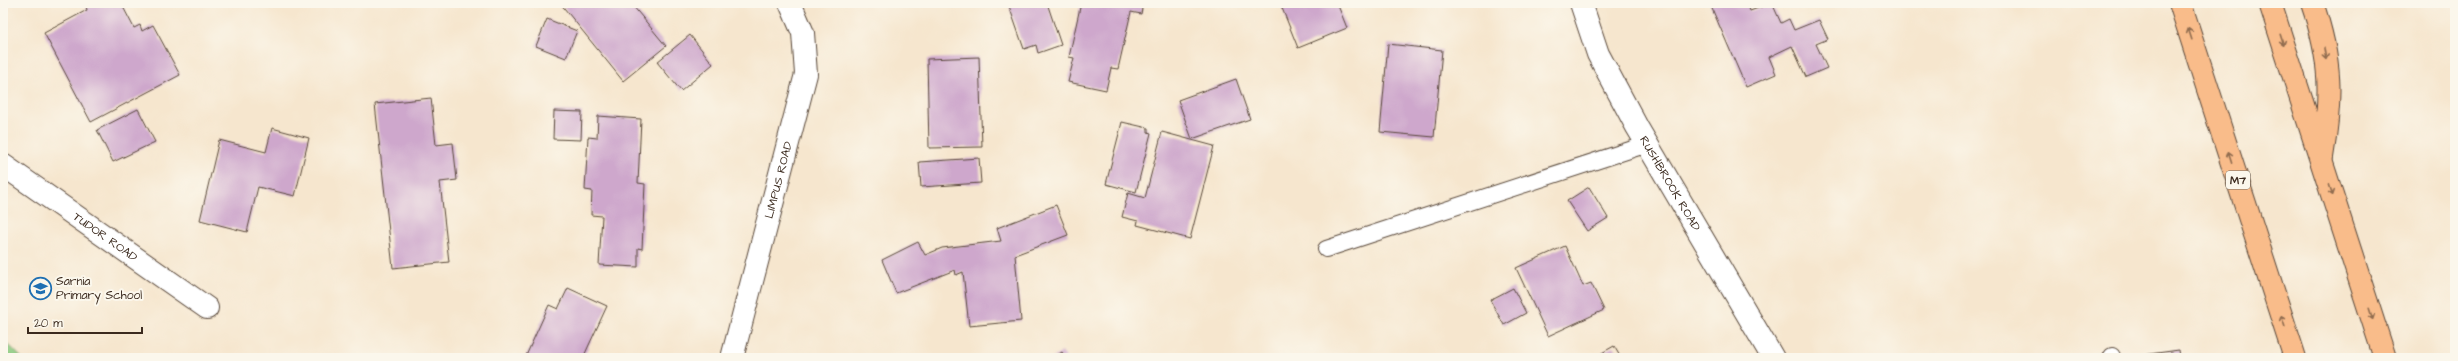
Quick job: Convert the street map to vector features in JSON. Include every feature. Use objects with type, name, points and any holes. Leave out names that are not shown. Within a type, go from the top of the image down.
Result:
[{"type":"highway","name":"M7","points":[[2180,3],[2295,358]]},
{"type":"highway","points":[[2270,3],[2385,358]]},
{"type":"highway","points":[[2312,3],[2320,28],[2330,78],[2329,115],[2321,160]]},
{"type":"street","name":"LIMPUS ROAD","points":[[732,358],[806,74],[803,33],[790,3]]},
{"type":"street","name":"RUSHBROOK ROAD","points":[[1581,3],[1598,54],[1648,144],[1773,358]]},
{"type":"street","name":"TUDOR ROAD","points":[[3,165],[207,308]]},
{"type":"lane","points":[[1326,249],[1648,144]]},
{"type":"green space","points":[[3,339],[22,358],[3,358]]},
{"type":"building","points":[[85,3],[121,3],[134,28],[140,25],[142,31],[153,25],[180,75],[91,122],[44,33],[87,10]]},
{"type":"building","points":[[560,3],[637,3],[633,6],[666,46],[623,81]]},
{"type":"building","points":[[1019,3],[1047,3],[1061,45],[1038,53],[1036,45],[1024,49],[1009,6]]},
{"type":"building","points":[[1081,3],[1143,3],[1141,14],[1131,12],[1118,69],[1111,68],[1106,90],[1068,82],[1074,58],[1069,57]]},
{"type":"building","points":[[1280,3],[1337,3],[1347,28],[1298,48]]},
{"type":"building","points":[[1747,3],[1750,11],[1772,3],[1781,23],[1789,19],[1794,30],[1819,20],[1828,39],[1816,44],[1827,68],[1806,77],[1792,46],[1769,57],[1776,74],[1746,87],[1710,4]]},
{"type":"building","points":[[547,19],[577,31],[566,58],[536,46]]},
{"type":"building","points":[[690,35],[713,64],[681,91],[657,62]]},
{"type":"building","points":[[1388,44],[1442,50],[1434,137],[1380,132]]},
{"type":"building","points":[[979,57],[982,147],[929,148],[927,59]]},
{"type":"building","points":[[1236,79],[1250,119],[1192,139],[1178,100]]},
{"type":"building","points":[[431,98],[436,145],[453,143],[457,180],[440,182],[449,262],[393,268],[375,104]]},
{"type":"building","points":[[138,109],[155,142],[113,162],[97,130]]},
{"type":"building","points":[[554,111],[582,112],[581,140],[553,139]]},
{"type":"building","points":[[598,116],[641,119],[638,183],[645,184],[642,249],[638,248],[638,267],[599,265],[602,216],[591,215],[592,191],[585,190],[588,137],[597,138]]},
{"type":"building","points":[[1122,122],[1148,128],[1148,132],[1151,133],[1136,192],[1106,184]]},
{"type":"building","points":[[272,128],[309,138],[295,196],[258,187],[247,232],[200,220],[219,140],[266,152]]},
{"type":"building","points":[[1162,132],[1214,146],[1190,239],[1137,225],[1138,221],[1122,217],[1128,193],[1145,198]]},
{"type":"building","points":[[979,158],[981,183],[921,187],[919,162]]},
{"type":"building","points":[[1589,187],[1608,218],[1587,231],[1567,201]]},
{"type":"building","points":[[1056,205],[1068,235],[1015,255],[1021,321],[969,326],[963,272],[956,275],[955,270],[896,293],[882,260],[918,242],[925,255],[942,248],[1001,241],[997,228]]},
{"type":"building","points":[[1565,246],[1583,286],[1591,283],[1604,310],[1548,336],[1516,268]]},
{"type":"building","points":[[568,288],[607,306],[583,358],[525,358],[549,305],[558,309]]},
{"type":"building","points":[[1513,288],[1526,313],[1504,325],[1490,300]]},
{"type":"building","points":[[1614,346],[1621,358],[1593,358]]},
{"type":"building","points":[[2179,350],[2180,358],[2143,358],[2142,355]]},
{"type":"building","points":[[1062,352],[1066,358],[1053,358]]},
{"type":"place","name":"Sarnia Primary School","points":[[41,288]]}]
